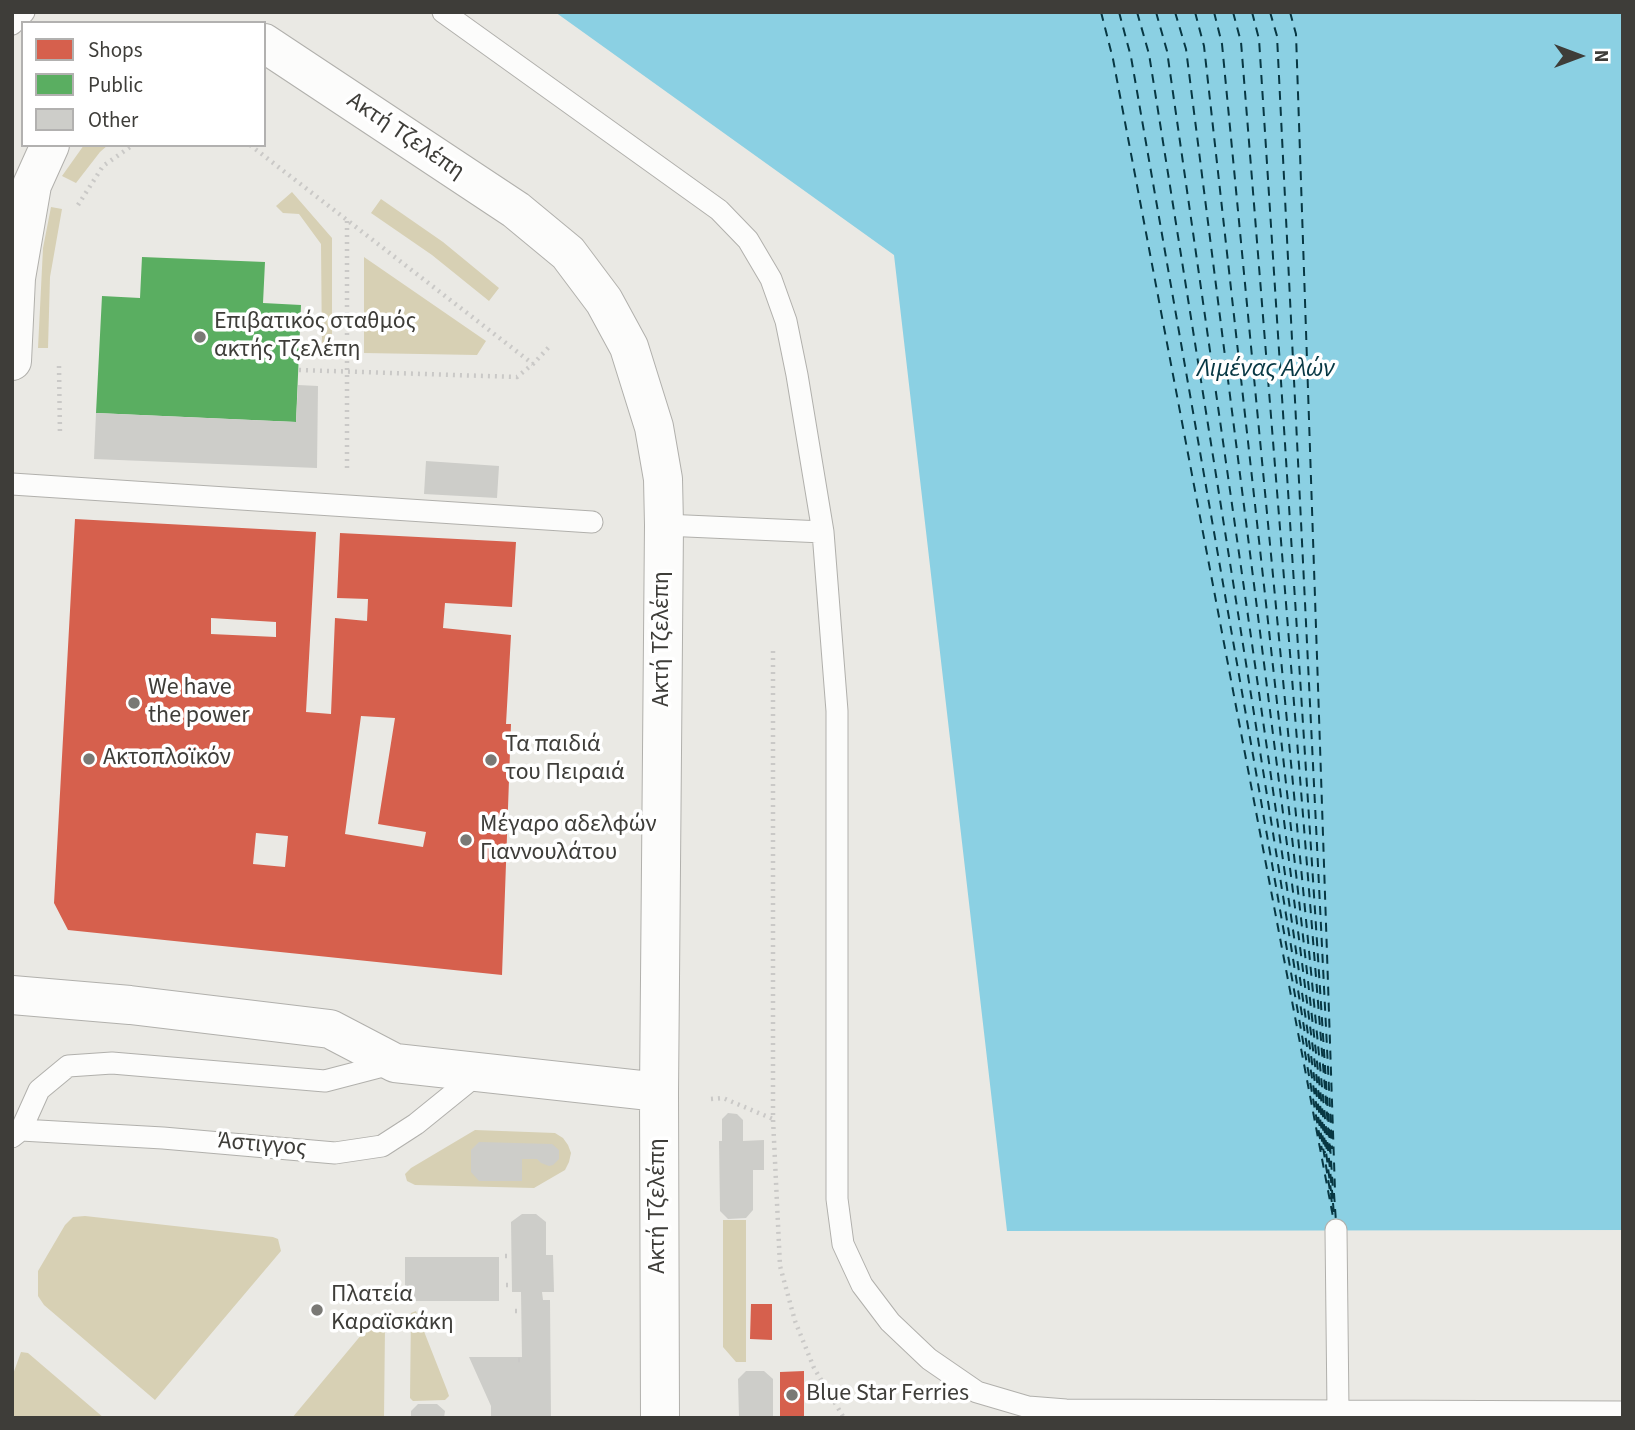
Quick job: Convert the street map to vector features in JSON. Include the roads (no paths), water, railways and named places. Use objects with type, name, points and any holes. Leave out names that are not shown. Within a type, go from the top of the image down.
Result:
[{"type":"street","name":"Ακτή Τζελέπη","points":[[266,44],[516,211],[568,253],[604,301],[629,347],[654,427],[663,479],[660,1418]]},
{"type":"street","points":[[12,361],[16,278],[32,185],[49,147]]},
{"type":"street","name":"Άστιγγος","points":[[12,995],[131,1005],[330,1029],[394,1062],[659,1092]]},
{"type":"lane","points":[[13,23],[24,12]]},
{"type":"lane","points":[[443,12],[719,211],[748,240],[771,279],[786,321],[823,532],[837,724],[837,1199],[843,1244],[862,1285],[890,1322],[929,1359],[977,1392],[1028,1407],[1066,1410],[1623,1412]]},
{"type":"lane","points":[[12,484],[592,522]]},
{"type":"lane","points":[[663,526],[823,532]]},
{"type":"lane","name":"Άστιγγος","points":[[394,1062],[325,1081],[112,1063],[68,1066],[39,1090],[16,1133],[163,1138],[335,1153],[382,1146],[416,1124],[480,1073]]},
{"type":"lane","points":[[1336,1230],[1338,1411]]},
{"type":"water","name":"Λιμένας Αλών","points":[[555,12],[1623,12],[1623,1230],[1007,1231],[894,255]]},
{"type":"place","name":"Επιβατικός σταθμός ακτής Τζελέπη","points":[[200,337]]},
{"type":"place","name":"We have the power","points":[[134,703]]},
{"type":"place","name":"Ακτοπλοϊκόν","points":[[89,759]]},
{"type":"place","name":"Τα παιδιά του Πειραιά","points":[[491,760]]},
{"type":"place","name":"Μέγαρο αδελφών Γιαννουλάτου","points":[[466,840]]},
{"type":"place","name":"Πλατεία Καραϊσκάκη","points":[[317,1310]]},
{"type":"place","name":"Blue Star Ferries","points":[[792,1395]]}]
